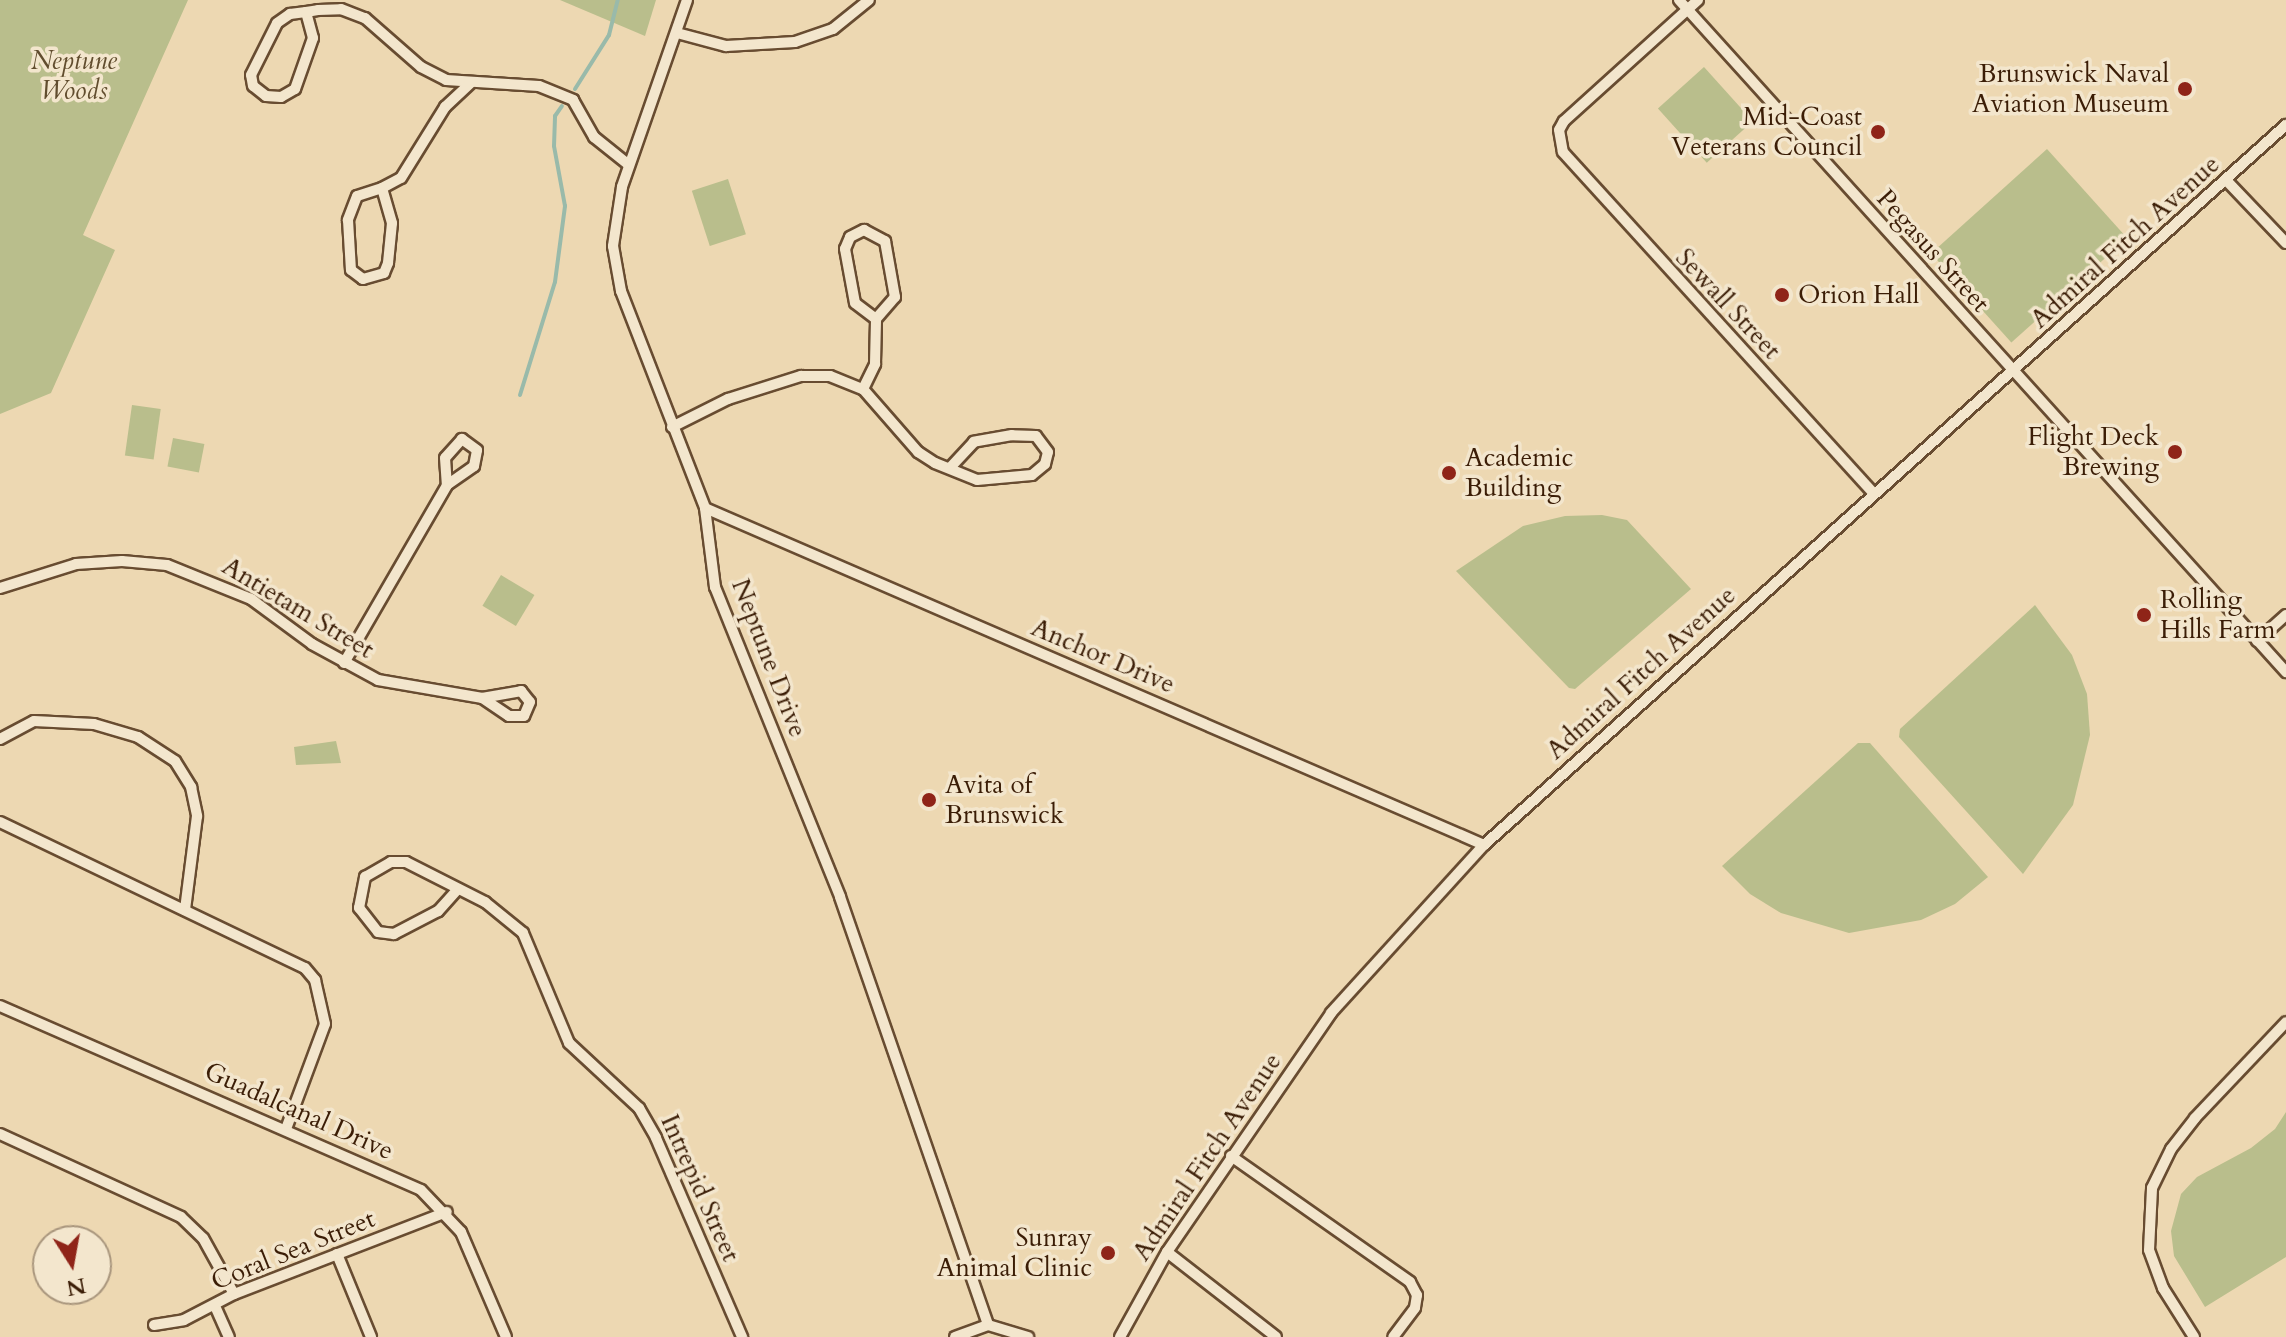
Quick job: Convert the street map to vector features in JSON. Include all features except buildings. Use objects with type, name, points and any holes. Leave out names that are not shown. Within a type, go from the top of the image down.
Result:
[{"type":"street","name":"Neptune Drive","points":[[687,0],[629,165],[613,246],[621,291],[705,508],[715,587],[840,897],[988,1325]]},
{"type":"street","points":[[677,33],[726,46],[795,42],[833,29],[869,0]]},
{"type":"street","name":"Pegasus Street","points":[[1679,0],[1685,12],[2286,672]]},
{"type":"street","points":[[1685,12],[1698,0]]},
{"type":"street","points":[[306,12],[313,38],[295,89],[281,97],[266,96],[253,86],[251,75],[277,23],[306,12],[341,9],[365,18],[421,67],[446,80],[553,89],[573,100],[594,137],[629,165]]},
{"type":"street","name":"Sewall Street","points":[[1685,12],[1564,121],[1560,139],[1563,152],[1661,265],[1874,494]]},
{"type":"street","points":[[382,188],[392,223],[388,263],[384,273],[363,279],[351,270],[348,220],[357,196],[401,178],[445,107],[471,83]]},
{"type":"street","name":"Admiral Fitch Avenue","points":[[1120,1337],[1167,1252],[1331,1013],[1484,845],[2286,125]]},
{"type":"street","points":[[2226,180],[2286,243]]},
{"type":"street","points":[[863,389],[875,364],[876,319],[895,297],[885,241],[864,230],[850,237],[845,249],[855,303],[876,319]]},
{"type":"street","points":[[672,427],[728,399],[801,376],[830,376],[863,389],[918,452],[950,468],[977,480],[1032,475],[1045,464],[1048,452],[1036,436],[1012,435],[974,442],[950,468]]},
{"type":"street","points":[[344,663],[447,485]]},
{"type":"street","name":"Anchor Drive","points":[[705,508],[1484,845]]},
{"type":"street","name":"Antietam Street","points":[[0,588],[76,564],[122,561],[167,565],[251,599],[344,663],[392,685],[482,698]]},
{"type":"street","points":[[2257,641],[2286,615]]},
{"type":"street","points":[[0,739],[34,721],[94,724],[138,737],[175,761],[191,787],[197,816],[185,910]]},
{"type":"street","points":[[0,822],[293,958],[315,980],[325,1009],[323,1040],[286,1129]]},
{"type":"street","name":"Intrepid Street","points":[[458,889],[438,911],[394,934],[378,932],[359,908],[365,877],[391,862],[421,867],[485,902],[523,933],[569,1043],[639,1108],[742,1337]]},
{"type":"street","name":"Guadalcanal Drive","points":[[0,1006],[406,1182],[447,1212],[468,1245],[506,1337]]},
{"type":"street","points":[[2194,1337],[2163,1288],[2149,1250],[2152,1188],[2165,1159],[2195,1118],[2286,1022]]},
{"type":"street","points":[[0,1134],[181,1217],[203,1238],[234,1294]]},
{"type":"street","points":[[1231,1156],[1410,1282],[1417,1295],[1415,1308],[1393,1337]]},
{"type":"street","name":"Coral Sea Street","points":[[154,1325],[184,1320],[234,1294],[447,1212]]},
{"type":"street","points":[[1167,1252],[1276,1337]]},
{"type":"street","points":[[337,1254],[371,1337]]},
{"type":"street","points":[[215,1306],[229,1337]]},
{"type":"street","points":[[955,1337],[988,1325],[1028,1337]]},
{"type":"green space","name":"Neptune Woods","points":[[0,0],[188,0],[83,235],[115,250],[51,393],[0,414]]},
{"type":"green space","points":[[560,0],[656,0],[645,36]]},
{"type":"green space","points":[[1704,67],[1753,121],[1707,163],[1658,108]]},
{"type":"green space","points":[[2047,149],[2127,238],[2011,343],[1931,253]]},
{"type":"green space","points":[[728,179],[746,234],[710,246],[692,191]]},
{"type":"green space","points":[[132,405],[161,409],[154,460],[125,456]]},
{"type":"green space","points":[[173,438],[204,444],[199,473],[167,466]]},
{"type":"green space","points":[[1602,515],[1627,520],[1691,589],[1575,689],[1569,688],[1456,571],[1523,526],[1565,516]]},
{"type":"green space","points":[[501,575],[534,595],[516,626],[482,606]]},
{"type":"green space","points":[[2035,605],[2072,655],[2087,694],[2090,735],[2073,805],[2023,874],[1899,737],[1900,729]]},
{"type":"green space","points":[[336,741],[341,763],[296,765],[294,747]]},
{"type":"green space","points":[[1858,743],[1870,743],[1988,877],[1955,904],[1921,920],[1849,933],[1781,913],[1750,894],[1722,866]]},
{"type":"green space","points":[[2286,1112],[2286,1257],[2205,1307],[2174,1256],[2171,1231],[2181,1194],[2197,1177],[2251,1148],[2275,1129]]},
{"type":"waterway","points":[[575,89],[609,35],[618,0]]},
{"type":"waterway","points":[[520,395],[555,282],[565,206],[554,146],[555,116],[562,106]]},
{"type":"place","name":"Brunswick Naval Aviation Museum","points":[[2185,89]]},
{"type":"place","name":"Mid-Coast Veterans Council","points":[[1878,132]]},
{"type":"place","name":"Orion Hall","points":[[1782,295]]},
{"type":"place","name":"Flight Deck Brewing","points":[[2175,452]]},
{"type":"place","name":"Academic Building","points":[[1449,473]]},
{"type":"place","name":"Rolling Hills Farm","points":[[2144,615]]},
{"type":"place","name":"Avita of Brunswick","points":[[929,800]]},
{"type":"place","name":"Sunray Animal Clinic","points":[[1108,1253]]}]
